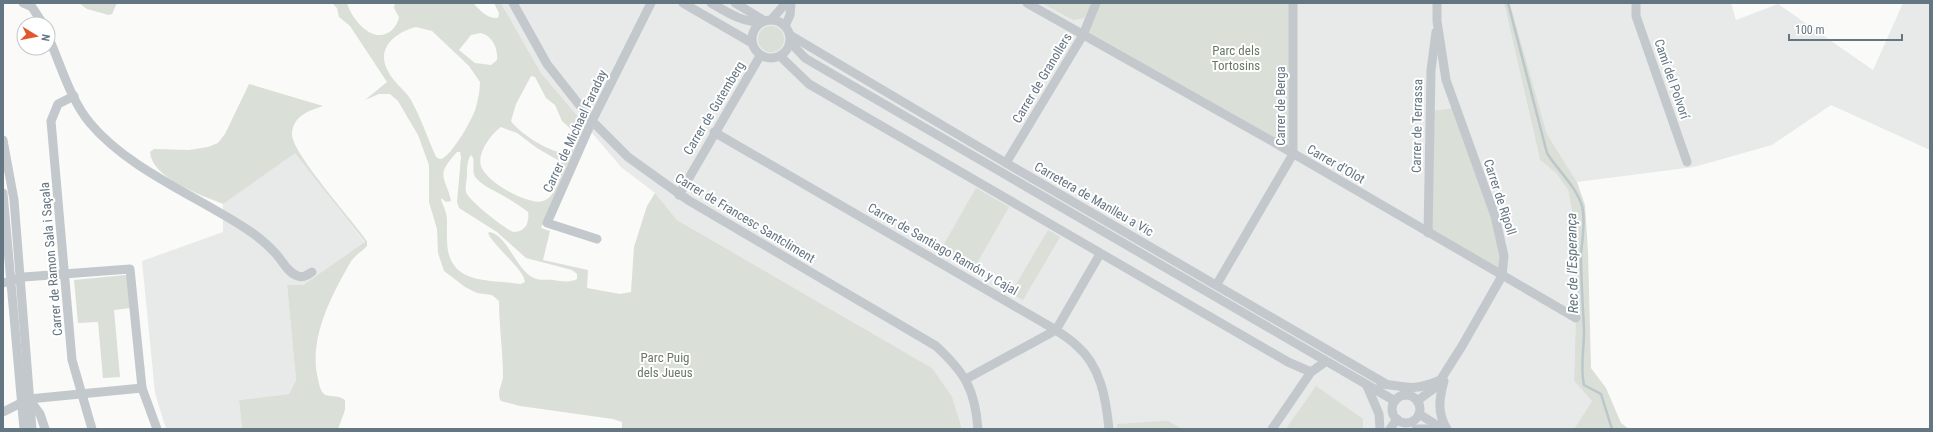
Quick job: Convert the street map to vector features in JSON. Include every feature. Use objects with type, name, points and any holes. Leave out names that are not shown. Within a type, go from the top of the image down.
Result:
[{"type":"street","points":[[23,3],[32,7],[38,16]]},
{"type":"street","name":"Carrer de Francesc Santcliment","points":[[514,3],[547,64],[592,121],[628,157],[679,195],[936,346],[952,361],[966,379],[977,414],[978,429]]},
{"type":"street","name":"Carrer de Michael Faraday","points":[[597,239],[547,223],[592,121],[651,3]]},
{"type":"street","points":[[683,3],[752,39]]},
{"type":"street","points":[[711,3],[738,18],[752,22],[779,21],[785,26],[790,38],[788,48],[781,56],[770,59],[760,56],[752,39],[738,18]]},
{"type":"street","points":[[735,3],[765,21]]},
{"type":"street","points":[[752,39],[754,28],[765,21],[786,3]]},
{"type":"street","points":[[785,26],[790,15],[791,3]]},
{"type":"street","name":"Carrer d'Olot","points":[[1027,3],[1277,144],[1576,318]]},
{"type":"street","name":"Carrer de Granollers","points":[[1006,163],[1083,35],[1096,3]]},
{"type":"street","name":"Carrer de Berga","points":[[1216,284],[1293,154],[1292,3]]},
{"type":"street","name":"Carrer de Ripoll","points":[[1418,401],[1436,387],[1444,376],[1502,276],[1504,256],[1495,216],[1446,80],[1437,21],[1437,3]]},
{"type":"street","name":"Camí del Polvorí","points":[[1636,3],[1636,16],[1687,162]]},
{"type":"street","name":"Carrer de Terrassa","points":[[1428,233],[1431,70],[1437,21]]},
{"type":"street","name":"Carretera de Manlleu a Vic","points":[[790,38],[804,58],[1325,362],[1395,401]]},
{"type":"street","name":"Carretera de Manlleu a Vic","points":[[790,38],[1386,384]]},
{"type":"street","points":[[56,54],[74,96],[90,123],[119,151],[160,179],[211,207],[248,230],[276,255],[296,276],[305,276],[312,272]]},
{"type":"street","name":"Carrer de Gutemberg","points":[[679,195],[714,132],[760,56]]},
{"type":"street","points":[[781,56],[809,84],[1288,362],[1311,372]]},
{"type":"street","name":"Carretera de Manlleu a Vic","points":[[781,56],[804,58]]},
{"type":"street","name":"Carrer de Ramon Sala i Saçala","points":[[74,96],[58,104],[51,121],[66,274],[72,360],[80,394],[92,429]]},
{"type":"street","name":"Carrer de Santiago Ramón y Cajal","points":[[714,132],[1056,330],[1077,345],[1093,365],[1100,380],[1107,409],[1109,429]]},
{"type":"street","points":[[3,140],[14,200],[30,386],[26,401],[24,429]]},
{"type":"street","points":[[3,193],[7,283],[32,429]]},
{"type":"street","points":[[966,379],[1056,330],[1100,254]]},
{"type":"street","points":[[7,283],[21,278],[130,269],[142,388],[157,429]]},
{"type":"street","points":[[1272,429],[1311,372],[1325,362]]},
{"type":"street","points":[[1444,376],[1439,407],[1442,420],[1447,429]]},
{"type":"street","name":"Carretera de Manlleu a Vic","points":[[1363,384],[1386,384],[1409,388],[1423,388],[1444,376]]},
{"type":"street","points":[[1363,384],[1379,414],[1380,429]]},
{"type":"street","points":[[3,412],[26,401],[142,388]]},
{"type":"street","points":[[1406,395],[1411,396],[1418,401],[1420,409],[1419,414],[1415,419],[1409,422],[1402,422],[1397,419],[1393,410],[1395,401],[1398,397],[1406,395]]},
{"type":"street","points":[[26,401],[40,414],[45,429]]},
{"type":"street","points":[[1419,414],[1443,429]]},
{"type":"street","points":[[1390,429],[1397,419]]},
{"type":"street","points":[[1416,429],[1430,429]]},
{"type":"shaded area","points":[[501,3],[1504,3],[1540,160],[1556,173],[1568,190],[1578,242],[1574,381],[1592,401],[1574,429],[962,429],[932,368],[677,220],[655,193],[621,167],[541,73]]},
{"type":"shaded area","points":[[1510,3],[1731,3],[1736,20],[1778,4],[1873,70],[1903,3],[1930,3],[1930,150],[1831,105],[1772,145],[1694,167],[1577,182],[1547,134]]},
{"type":"shaded area","points":[[295,152],[365,243],[303,285],[287,285],[296,380],[289,394],[239,400],[242,429],[166,429],[155,393],[142,261],[223,232],[223,204]]},
{"type":"green space","points":[[79,3],[117,3],[112,14],[109,15],[87,9]]},
{"type":"green space","name":"Parc Puig dels Jueus","points":[[332,3],[347,3],[353,17],[364,29],[370,33],[384,35],[391,31],[398,21],[399,17],[394,8],[395,3],[473,3],[487,16],[498,18],[499,13],[494,3],[501,3],[541,73],[586,126],[541,228],[550,231],[543,260],[588,270],[587,288],[620,294],[631,292],[634,247],[647,206],[655,193],[677,220],[932,368],[952,397],[962,429],[622,429],[622,422],[613,419],[520,406],[501,401],[499,392],[503,377],[503,367],[499,301],[492,295],[477,293],[465,287],[444,271],[438,253],[437,229],[429,202],[429,165],[418,135],[398,101],[390,94],[379,94],[365,100],[387,82],[350,26],[339,17],[337,8]],"holes":[[[416,27],[432,31],[469,66],[480,82],[477,104],[471,119],[462,136],[445,157],[441,159],[436,157],[411,100],[390,75],[385,63],[384,55],[386,48],[390,42],[401,33]],[[481,33],[489,37],[496,47],[497,60],[491,65],[475,63],[459,50],[471,35]],[[531,76],[535,77],[546,98],[555,105],[562,121],[577,135],[569,152],[563,153],[547,148],[538,143],[521,132],[511,121],[516,104]],[[501,127],[517,133],[537,148],[561,162],[562,165],[559,180],[556,188],[548,199],[536,202],[518,196],[498,185],[484,172],[480,161],[481,155],[489,139]],[[457,152],[460,152],[461,157],[457,202],[459,208],[497,232],[526,258],[572,270],[577,274],[577,279],[565,281],[541,280],[534,278],[522,268],[502,240],[490,232],[488,233],[492,239],[520,271],[525,282],[521,284],[483,280],[462,273],[454,265],[449,254],[447,239],[447,216],[441,200],[441,198],[446,202],[451,201],[444,176],[446,167]],[[471,155],[473,157],[474,175],[479,181],[528,212],[527,224],[523,229],[514,232],[504,227],[470,198],[466,189],[469,159]]]},
{"type":"green space","points":[[1042,3],[1090,3],[1090,7],[1084,18],[1073,20]]},
{"type":"green space","name":"Parc dels Tortosins","points":[[1096,3],[1293,3],[1293,154],[1083,35]]},
{"type":"green space","points":[[1504,3],[1510,3],[1547,134],[1577,182],[1585,205],[1588,252],[1591,368],[1606,388],[1621,423],[1629,429],[1574,429],[1592,401],[1574,381],[1578,242],[1568,190],[1556,173],[1540,160]]},
{"type":"green space","points":[[771,26],[780,30],[784,39],[780,48],[771,52],[762,48],[758,39],[762,30]]},
{"type":"green space","points":[[249,84],[323,106],[307,112],[298,119],[293,128],[292,134],[294,143],[312,171],[367,241],[367,246],[352,261],[329,304],[323,319],[316,349],[316,364],[322,392],[345,400],[345,410],[338,429],[242,429],[239,400],[289,394],[296,380],[287,285],[303,285],[365,242],[295,153],[223,204],[191,191],[168,178],[153,162],[150,152],[154,149],[189,150],[208,147],[218,143],[225,134]]},
{"type":"green space","points":[[1456,108],[1495,216],[1502,276],[1428,233],[1430,111]]},
{"type":"green space","points":[[976,188],[1009,207],[973,270],[940,251]]},
{"type":"green space","points":[[1048,230],[1060,237],[1023,300],[1011,293]]},
{"type":"green space","points":[[125,275],[128,277],[131,308],[114,310],[120,377],[103,378],[98,322],[78,323],[74,280]]},
{"type":"green space","points":[[1316,386],[1363,419],[1363,429],[1286,429]]},
{"type":"green space","points":[[1168,421],[1182,429],[1117,429],[1117,424]]},
{"type":"waterway","name":"Rec de l'Esperança","points":[[1508,3],[1547,153],[1576,192],[1582,206],[1584,224],[1581,255],[1584,331],[1582,365],[1583,378],[1584,385],[1601,394],[1612,429]]}]
